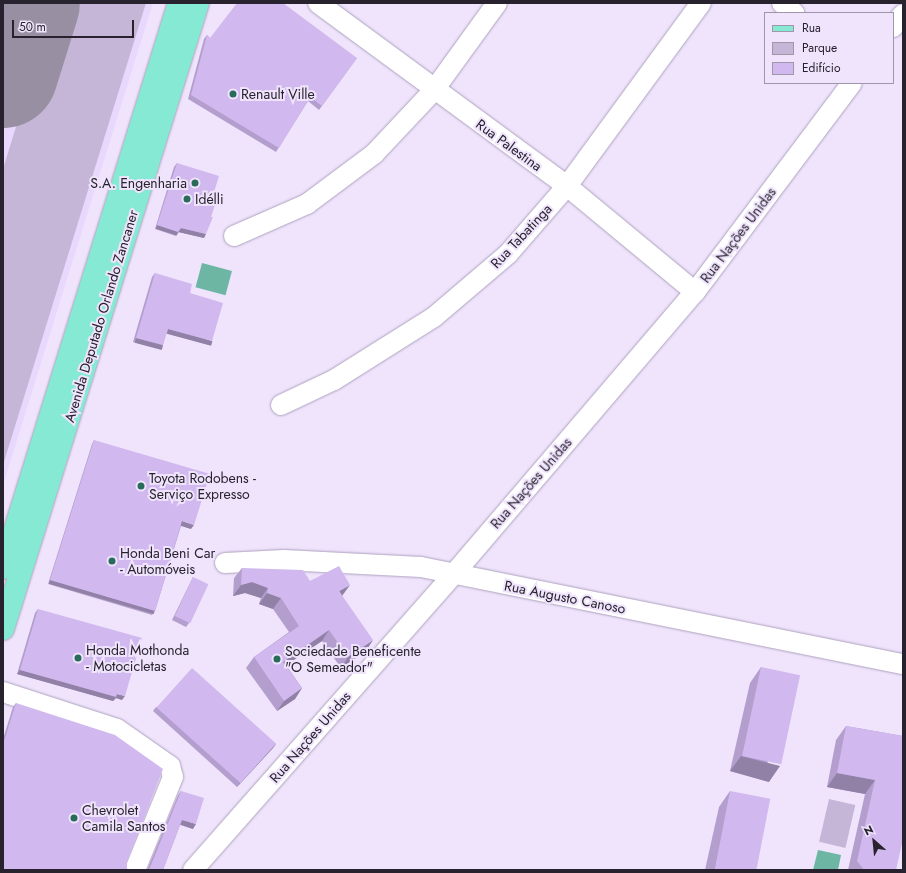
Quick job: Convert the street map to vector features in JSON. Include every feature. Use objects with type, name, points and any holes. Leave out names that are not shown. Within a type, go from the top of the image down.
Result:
[{"type":"main road","name":"Avenida Deputado Orlando Zancaner","points":[[3,568],[179,3]]},
{"type":"main road","name":"Avenida Deputado Orlando Zancaner","points":[[3,629],[198,3]]},
{"type":"street","name":"Rua Palestina","points":[[318,3],[566,186],[695,292]]},
{"type":"street","points":[[234,236],[307,204],[374,154],[434,90],[497,3]]},
{"type":"street","name":"Rua Tabatinga","points":[[281,405],[334,380],[434,317],[508,254],[566,186],[701,3]]},
{"type":"street","points":[[782,3],[793,12]]},
{"type":"street","points":[[894,27],[903,14]]},
{"type":"street","name":"Rua Nações Unidas","points":[[193,870],[453,575],[695,292],[851,84]]},
{"type":"street","name":"Rua Augusto Canoso","points":[[225,563],[284,560],[421,567],[453,575],[903,664]]},
{"type":"street","points":[[3,692],[117,729],[170,766],[173,777],[135,870]]},
{"type":"shaded area","points":[[3,3],[153,3],[3,485]]},
{"type":"shaded area","points":[[202,263],[232,271],[225,295],[196,287]]},
{"type":"shaded area","points":[[818,850],[841,855],[838,870],[813,870]]},
{"type":"green space","points":[[54,3],[146,3],[3,465],[3,169]]},
{"type":"green space","points":[[829,799],[855,805],[845,848],[819,842]]},
{"type":"building","points":[[237,3],[283,3],[357,58],[322,106],[310,97],[279,148],[191,95],[207,35],[210,38]]},
{"type":"building","points":[[177,163],[219,176],[211,202],[215,205],[211,217],[213,217],[206,234],[181,228],[178,232],[157,225]]},
{"type":"building","points":[[155,273],[192,284],[190,293],[223,303],[212,341],[168,329],[163,345],[136,338]]},
{"type":"building","points":[[94,440],[210,474],[194,525],[182,521],[155,611],[50,580]]},
{"type":"building","points":[[339,566],[350,585],[339,591],[373,640],[348,657],[329,630],[283,662],[302,688],[284,701],[254,657],[299,626],[281,598],[267,593],[268,588],[252,582],[241,585],[242,568],[303,570],[310,581]]},
{"type":"building","points":[[193,577],[208,584],[190,623],[175,616]]},
{"type":"building","name":"Honda Mothonda - Motocicletas","points":[[38,609],[142,638],[125,696],[117,694],[116,697],[20,670]]},
{"type":"building","points":[[761,667],[800,675],[781,764],[742,756]]},
{"type":"building","points":[[192,668],[276,744],[241,783],[157,707]]},
{"type":"building","name":"Chevrolet Camila Santos","points":[[16,703],[115,735],[163,769],[127,862],[128,870],[3,870],[3,744]]},
{"type":"building","points":[[846,726],[903,736],[903,839],[896,870],[864,870],[857,861],[875,780],[837,773]]},
{"type":"building","points":[[181,791],[204,798],[196,824],[182,820],[163,870],[149,870]]},
{"type":"building","points":[[730,791],[770,799],[756,870],[715,870]]},
{"type":"runway","points":[[3,73],[25,3]]},
{"type":"place","name":"Renault Ville","points":[[233,94]]},
{"type":"place","name":"S.A. Engenharia","points":[[195,183]]},
{"type":"place","name":"Idélli","points":[[187,199]]},
{"type":"place","name":"Toyota Rodobens - Serviço Expresso","points":[[141,486]]},
{"type":"place","name":"Honda Beni Car - Automóveis","points":[[112,561]]},
{"type":"place","name":"Honda Mothonda - Motocicletas","points":[[78,658]]},
{"type":"place","name":"Sociedade Beneficente \"O Semeador\"","points":[[277,659]]},
{"type":"place","name":"Chevrolet Camila Santos","points":[[74,818]]}]
